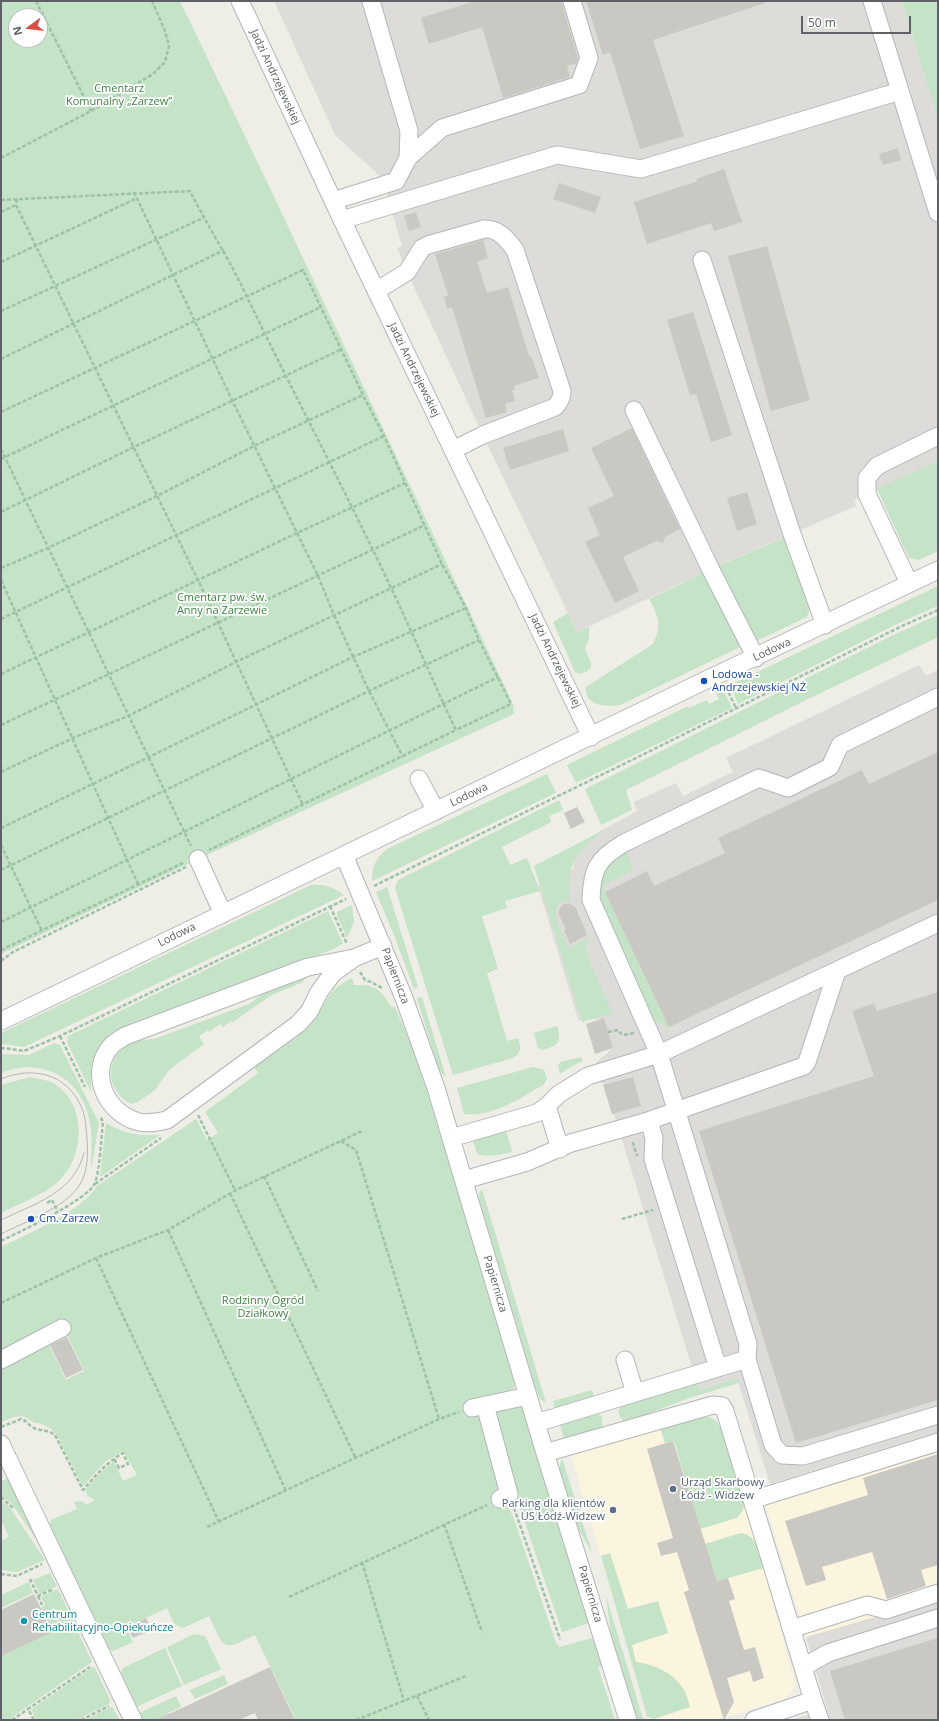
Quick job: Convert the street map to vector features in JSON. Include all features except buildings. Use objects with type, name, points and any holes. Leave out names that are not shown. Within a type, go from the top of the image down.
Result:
[{"type":"street","name":"Jadzi Andrzejewskiej","points":[[240,1],[342,220],[591,737]]},
{"type":"street","points":[[371,1],[410,131],[408,158]]},
{"type":"street","points":[[333,201],[396,181],[408,158],[442,128],[579,85],[589,58],[572,1]]},
{"type":"street","points":[[872,1],[938,213]]},
{"type":"street","points":[[342,220],[557,155],[641,169],[900,91]]},
{"type":"street","points":[[376,291],[407,272],[422,248],[428,245],[491,228],[508,240],[515,250],[562,391],[560,403],[555,407],[483,435],[453,450]]},
{"type":"street","points":[[702,260],[789,527],[824,625]]},
{"type":"street","points":[[634,410],[756,658]]},
{"type":"street","points":[[909,583],[867,494],[867,478],[877,466],[938,436]]},
{"type":"street","name":"Lodowa","points":[[1,1021],[591,737],[704,681],[756,658],[938,570]]},
{"type":"street","points":[[938,697],[840,745],[830,766],[788,788],[759,778],[608,852],[596,869],[592,884],[591,900],[659,1054],[748,1344],[747,1359],[773,1445],[782,1456],[804,1456],[938,1415]]},
{"type":"street","points":[[419,779],[436,811]]},
{"type":"street","name":"Papiernicza","points":[[344,855],[404,998],[436,1088],[545,1453],[628,1720]]},
{"type":"street","points":[[197,859],[223,914]]},
{"type":"street","points":[[451,1138],[528,1116],[547,1106],[559,1094],[588,1076],[659,1054],[938,923]]},
{"type":"street","points":[[354,958],[333,973],[319,992],[309,1012],[298,1024],[167,1120],[154,1123],[140,1122],[126,1118],[115,1110],[106,1097],[101,1082],[101,1069],[106,1054],[113,1044],[125,1036],[308,967],[354,958],[383,946]]},
{"type":"street","points":[[464,1180],[527,1162],[571,1143],[649,1121],[804,1066],[807,1062],[837,971]]},
{"type":"street","points":[[547,1106],[560,1149]]},
{"type":"street","points":[[649,1121],[654,1138],[653,1159],[718,1368]]},
{"type":"street","points":[[1,1360],[62,1328]]},
{"type":"street","points":[[536,1423],[747,1359]]},
{"type":"street","points":[[625,1360],[635,1393]]},
{"type":"street","points":[[505,1496],[479,1406],[528,1396]]},
{"type":"street","points":[[545,1453],[614,1432],[718,1405],[722,1406],[725,1411],[820,1720]]},
{"type":"street","points":[[752,1500],[938,1442]]},
{"type":"street","points":[[1,1444],[133,1720]]},
{"type":"street","points":[[792,1629],[867,1605],[886,1610],[938,1593]]},
{"type":"street","points":[[803,1667],[828,1653],[938,1618]]},
{"type":"street","points":[[754,1720],[813,1700]]},
{"type":"path","points":[[36,1],[91,111]]},
{"type":"path","points":[[1,158],[91,111],[153,74],[165,62],[169,46],[165,31],[152,1]]},
{"type":"path","points":[[1,200],[134,192],[190,191],[203,218],[224,250],[264,334],[330,462],[412,632],[456,730]]},
{"type":"path","points":[[134,192],[135,199],[318,576],[369,691],[403,757]]},
{"type":"path","points":[[17,199],[16,205],[114,404],[175,535],[257,704],[303,805]]},
{"type":"path","points":[[1,262],[135,199]]},
{"type":"path","points":[[1,212],[16,205]]},
{"type":"path","points":[[1,311],[203,218]]},
{"type":"path","points":[[1,359],[224,250]]},
{"type":"path","points":[[1,412],[303,270],[384,436],[442,564],[466,608],[479,640],[511,704],[303,805],[13,952],[1,961]]},
{"type":"path","points":[[1,459],[321,307]]},
{"type":"path","points":[[1,512],[25,499],[232,400],[342,350]]},
{"type":"path","points":[[1,568],[48,548],[157,496],[254,446],[363,395]]},
{"type":"path","points":[[1,619],[384,436]]},
{"type":"path","points":[[1,449],[66,588],[109,673],[128,716],[197,859]]},
{"type":"path","points":[[1,674],[351,507],[405,483]]},
{"type":"path","points":[[1,725],[425,525]]},
{"type":"path","points":[[1,772],[73,738],[128,716],[236,662],[442,564]]},
{"type":"path","points":[[1,580],[93,784],[109,816],[138,884]]},
{"type":"path","points":[[1,828],[354,657],[466,608]]},
{"type":"path","points":[[1,1049],[4,1048],[24,1051],[60,1036],[360,893],[645,754],[895,629],[938,610]]},
{"type":"path","points":[[1,870],[109,816],[479,640]]},
{"type":"path","points":[[1,922],[184,830],[498,677]]},
{"type":"path","points":[[1,845],[12,865],[30,908],[42,931]]},
{"type":"path","points":[[1,950],[138,884],[197,859]]},
{"type":"path","points":[[60,1036],[87,1089]]},
{"type":"path","points":[[191,1103],[211,1137],[236,1190]]},
{"type":"path","points":[[1,1241],[58,1212],[90,1190],[94,1184],[103,1122],[97,1109]]},
{"type":"path","points":[[1,1303],[96,1258],[168,1230],[230,1193],[362,1131]]},
{"type":"path","points":[[340,1141],[356,1150],[439,1419]]},
{"type":"path","points":[[628,1144],[633,1143],[638,1160]]},
{"type":"path","points":[[264,1176],[318,1291]]},
{"type":"path","points":[[230,1193],[356,1459]]},
{"type":"path","points":[[47,1203],[52,1200],[58,1212]]},
{"type":"path","points":[[622,1219],[652,1210]]},
{"type":"path","points":[[168,1230],[286,1492]]},
{"type":"path","points":[[96,1258],[219,1522]]},
{"type":"path","points":[[207,1527],[286,1492],[439,1419],[479,1406]]},
{"type":"path","points":[[1,1427],[21,1419],[27,1421],[33,1428],[46,1430],[55,1435],[83,1490],[100,1470],[114,1458],[123,1453],[128,1464],[119,1468],[114,1458]]},
{"type":"path","points":[[289,1597],[505,1496],[560,1639]]},
{"type":"path","points":[[444,1524],[482,1632]]},
{"type":"path","points":[[1,1574],[17,1576],[48,1562]]},
{"type":"path","points":[[362,1562],[404,1701]]},
{"type":"path","points":[[30,1579],[42,1605]]},
{"type":"path","points":[[38,1596],[60,1587]]},
{"type":"path","points":[[12,1720],[95,1663]]},
{"type":"path","points":[[356,1720],[466,1676]]},
{"type":"path","points":[[418,1696],[429,1720]]},
{"type":"path","points":[[81,1720],[114,1703]]},
{"type":"path","points":[[28,1709],[34,1720]]},
{"type":"shaded area","points":[[274,1],[902,1],[938,119],[938,461],[854,500],[856,506],[724,563],[577,632],[407,272],[397,248],[402,246],[382,178],[335,135]]},
{"type":"shaded area","points":[[919,665],[926,676],[938,670],[938,1432],[770,1484],[737,1378],[699,1390],[614,1114],[612,1114],[603,1083],[599,1083],[594,1066],[592,1066],[613,1048],[604,1019],[577,1020],[578,1019],[538,886],[574,869],[572,847],[637,811],[634,802],[676,783],[683,796],[733,772],[726,758]]},
{"type":"shaded area","points":[[711,1417],[718,1423],[723,1431],[764,1568],[795,1683],[792,1691],[785,1699],[717,1720],[649,1720],[570,1453],[660,1428]]},
{"type":"shaded area","points":[[938,1432],[938,1599],[806,1637],[760,1487]]},
{"type":"shaded area","points":[[938,1599],[938,1720],[791,1720],[827,1709],[806,1637]]},
{"type":"green space","name":"Cmentarz pw. św. Anny na Zarzewie","points":[[1,1],[180,1],[513,704],[514,714],[198,859],[1,954]]},
{"type":"green space","points":[[902,1],[938,1],[938,119]]},
{"type":"green space","points":[[938,461],[938,551],[919,560],[909,558],[877,489]]},
{"type":"green space","points":[[785,537],[810,605],[809,612],[807,617],[756,641],[716,567]]},
{"type":"green space","points":[[707,571],[739,640],[740,647],[620,705],[608,706],[592,702],[586,693],[586,687],[653,644],[659,626],[657,616],[649,599]]},
{"type":"green space","points":[[938,586],[938,606],[899,623],[738,704],[730,685]]},
{"type":"green space","points":[[568,613],[577,632],[589,627],[589,638],[585,649],[591,663],[591,668],[580,674],[575,672],[553,622]]},
{"type":"green space","points":[[938,615],[938,637],[808,699],[626,790],[632,810],[601,825],[585,789],[889,637]]},
{"type":"green space","points":[[723,689],[732,708],[576,783],[567,765],[688,706],[689,708],[707,700],[709,704],[719,699],[716,692]]},
{"type":"green space","points":[[547,774],[556,793],[372,881],[375,863],[387,849]]},
{"type":"green space","points":[[559,800],[563,810],[549,816],[551,822],[502,847],[510,865],[527,858],[540,891],[505,901],[507,908],[482,916],[498,969],[487,973],[507,1041],[518,1038],[520,1047],[518,1054],[513,1058],[453,1075],[395,888],[398,880]]},
{"type":"green space","points":[[604,830],[586,845],[575,860],[570,877],[570,901],[562,902],[557,906],[556,912],[557,919],[569,948],[590,937],[586,947],[588,958],[612,1013],[582,1022],[534,866]]},
{"type":"green space","points":[[625,850],[634,870],[602,886],[669,1027],[666,1028],[663,1021],[654,1024],[598,899],[601,873],[613,857]]},
{"type":"green space","points":[[311,885],[329,887],[344,895],[24,1047],[1,1044],[1,1033]]},
{"type":"green space","points":[[387,887],[418,987],[414,989],[376,892]]},
{"type":"green space","points":[[352,905],[354,922],[347,938],[337,916],[337,912]]},
{"type":"green space","points":[[328,911],[343,943],[334,949],[143,1019],[118,1030],[101,1044],[96,1053],[91,1077],[91,1092],[67,1042],[68,1036]]},
{"type":"green space","points":[[309,974],[303,982],[270,996],[233,1022],[231,1021],[223,1027],[220,1024],[209,1032],[208,1030],[199,1036],[204,1044],[169,1070],[155,1090],[138,1102],[132,1104],[123,1099],[117,1092],[111,1075],[112,1066],[115,1057],[121,1049],[130,1043],[139,1040],[154,1039],[249,1004],[267,991]]},
{"type":"green space","name":"Rodzinny Ogród Działkowy","points":[[352,978],[354,985],[367,985],[376,989],[384,995],[390,1006],[395,1007],[411,1045],[429,1098],[516,1383],[513,1389],[470,1401],[482,1414],[499,1475],[498,1491],[502,1505],[509,1508],[514,1519],[556,1643],[559,1647],[593,1638],[595,1640],[603,1665],[598,1667],[615,1720],[296,1720],[255,1635],[236,1644],[225,1644],[218,1635],[209,1616],[183,1628],[177,1625],[171,1618],[167,1608],[126,1627],[133,1642],[113,1651],[106,1648],[49,1525],[51,1520],[77,1509],[74,1502],[82,1501],[86,1505],[94,1501],[88,1496],[85,1490],[100,1473],[114,1461],[123,1481],[137,1475],[123,1451],[105,1462],[83,1486],[56,1434],[51,1429],[40,1423],[35,1423],[23,1416],[14,1417],[1,1422],[1,1366],[47,1341],[66,1380],[84,1371],[62,1324],[1,1354],[1,1247],[39,1229],[67,1213],[90,1195],[97,1186],[196,1119],[207,1140],[218,1133],[205,1112],[258,1073],[254,1067],[304,1031],[320,1012],[330,994]]},
{"type":"green space","points":[[422,997],[446,1077],[439,1070],[417,998]]},
{"type":"green space","points":[[557,1026],[559,1040],[555,1045],[542,1050],[538,1048],[534,1033]]},
{"type":"green space","points":[[54,1043],[60,1045],[99,1123],[91,1170],[92,1144],[89,1118],[84,1103],[77,1091],[67,1081],[56,1074],[43,1069],[30,1067],[1,1073],[1,1054],[29,1055]]},
{"type":"green space","points":[[581,1057],[583,1061],[560,1074],[558,1066],[560,1062]]},
{"type":"green space","points":[[533,1067],[544,1070],[547,1079],[544,1084],[516,1101],[496,1110],[486,1113],[464,1114],[457,1088]]},
{"type":"green space","points":[[30,1077],[52,1083],[59,1087],[68,1096],[74,1106],[77,1118],[79,1130],[78,1142],[71,1165],[58,1182],[35,1197],[1,1213],[1,1085]]},
{"type":"green space","points":[[106,1123],[132,1134],[160,1135],[100,1177]]},
{"type":"green space","points":[[506,1129],[512,1152],[495,1155],[477,1154],[473,1140]]},
{"type":"green space","points":[[482,1189],[546,1403],[540,1399],[536,1390],[480,1203],[479,1194]]},
{"type":"green space","points":[[737,1378],[739,1383],[692,1397],[632,1420],[624,1421],[620,1417],[618,1411],[621,1407],[629,1404],[697,1383],[700,1390]]},
{"type":"green space","points":[[592,1390],[594,1397],[555,1408],[553,1401]]},
{"type":"green space","points":[[519,1404],[523,1406],[589,1623],[562,1632],[513,1487],[494,1413],[498,1409]]},
{"type":"green space","points":[[598,1414],[602,1416],[602,1427],[598,1431],[564,1439],[560,1425]]},
{"type":"green space","points":[[702,1416],[709,1417],[714,1420],[723,1431],[744,1503],[743,1510],[737,1518],[700,1529],[674,1441],[665,1443],[660,1428]]},
{"type":"green space","points":[[562,1458],[592,1553],[577,1526],[559,1469]]},
{"type":"green space","points":[[10,1479],[49,1558],[12,1504],[1,1495],[1,1481]]},
{"type":"green space","points":[[1,1500],[10,1508],[45,1560],[17,1572],[1,1570],[1,1541],[9,1537],[1,1520]]},
{"type":"green space","points":[[741,1533],[747,1535],[754,1541],[759,1551],[764,1568],[717,1581],[705,1544]]},
{"type":"green space","points":[[610,1553],[628,1609],[658,1601],[668,1633],[632,1645],[636,1662],[655,1667],[673,1677],[683,1689],[690,1707],[654,1719],[647,1716],[601,1556]]},
{"type":"green space","points":[[50,1573],[57,1586],[40,1594],[33,1580]]},
{"type":"green space","points":[[29,1582],[33,1593],[1,1608],[1,1595]]},
{"type":"green space","points":[[58,1589],[92,1662],[8,1720],[1,1720],[1,1656],[52,1631],[41,1608],[45,1605],[41,1597]]},
{"type":"green space","points":[[606,1596],[643,1719],[642,1720],[636,1720],[611,1635]]},
{"type":"green space","points":[[194,1634],[205,1636],[221,1669],[184,1685],[167,1647]]},
{"type":"green space","points":[[165,1648],[182,1686],[134,1708],[120,1675],[123,1668]]},
{"type":"green space","points":[[93,1667],[95,1668],[110,1700],[109,1704],[76,1720],[36,1720],[32,1709]]},
{"type":"green space","points":[[224,1675],[228,1684],[195,1699],[190,1690]]},
{"type":"green space","points":[[176,1696],[181,1707],[168,1713],[171,1720],[139,1720],[137,1714]]},
{"type":"green space","points":[[111,1707],[120,1720],[85,1720]]},
{"type":"tram line","points":[[1,1079],[24,1073],[36,1073],[47,1075],[67,1086],[75,1095],[83,1110],[86,1127],[87,1151],[87,1164],[84,1175],[82,1181],[73,1194],[54,1208],[1,1234]]},
{"type":"tram line","points":[[1,1220],[51,1196],[62,1188],[79,1167],[84,1153]]},
{"type":"place","name":"Lodowa - Andrzejewskiej NŻ","points":[[704,681]]},
{"type":"place","name":"Cm. Zarzew","points":[[31,1219]]},
{"type":"place","name":"Urząd Skarbowy Łódź - Widzew","points":[[673,1489]]},
{"type":"place","name":"Parking dla klientów US Łódź-Widzew","points":[[613,1510]]},
{"type":"place","name":"Centrum Rehabilitacyjno-Opiekuńcze","points":[[24,1621]]},
{"type":"park label","name":"Cmentarz Komunalny „Zarzew”","points":[[119,95]]}]
